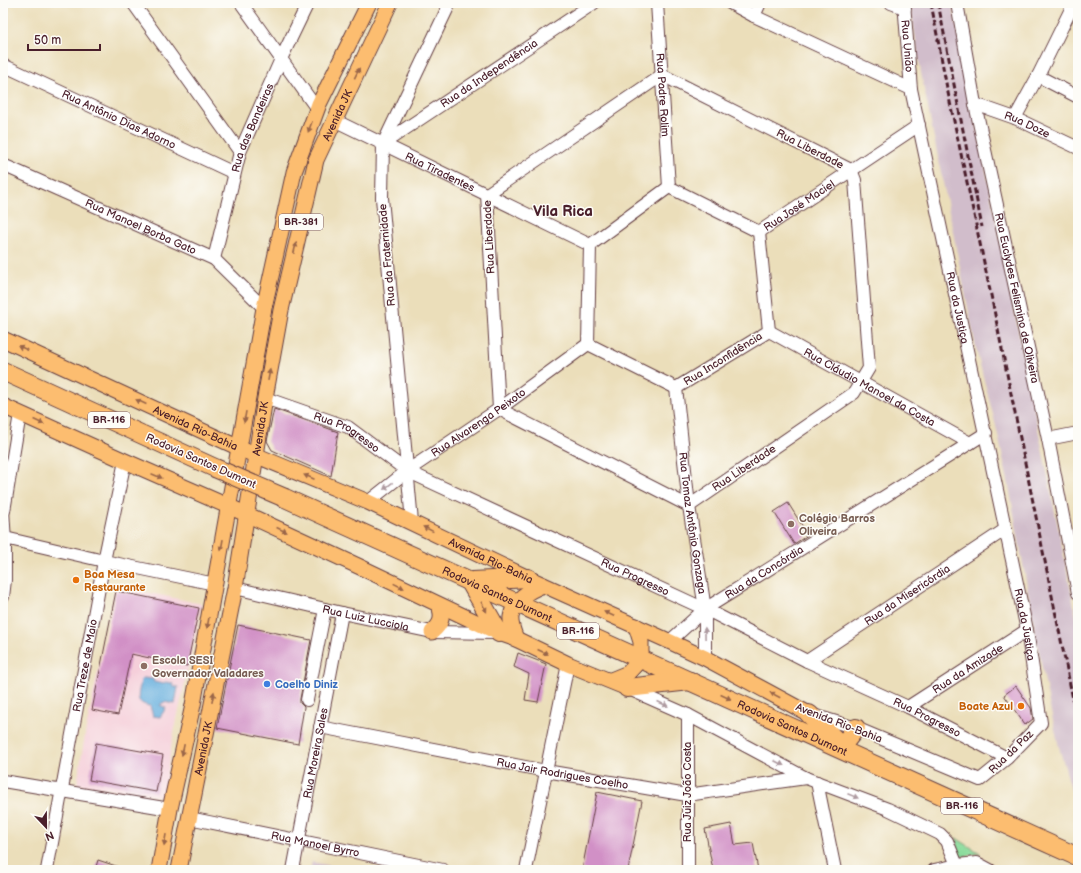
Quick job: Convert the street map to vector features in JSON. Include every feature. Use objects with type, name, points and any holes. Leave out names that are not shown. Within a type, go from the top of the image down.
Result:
[{"type":"highway","name":"Rodovia Santos Dumont","points":[[3,371],[215,468],[847,751],[1075,856]]},
{"type":"highway","points":[[499,633],[470,582],[536,582]]},
{"type":"highway","points":[[628,688],[690,681]]},
{"type":"highway","points":[[809,714],[847,751],[856,728]]},
{"type":"main road","name":"Avenida JK","points":[[159,870],[170,809],[193,705],[264,308],[294,172],[317,109],[369,3]]},
{"type":"main road","name":"Avenida JK","points":[[179,870],[235,588],[265,398],[281,310],[316,160],[390,3]]},
{"type":"main road","name":"Avenida Rio-Bahia","points":[[3,339],[240,448],[368,502],[536,582],[670,641],[706,658],[809,714]]},
{"type":"main road","points":[[3,406],[246,514],[499,633],[516,639],[568,664],[628,688]]},
{"type":"main road","points":[[516,639],[511,618],[516,603],[536,582]]},
{"type":"main road","points":[[432,632],[442,619],[439,605]]},
{"type":"main road","points":[[611,680],[628,673],[641,659],[641,642],[636,626]]},
{"type":"street","points":[[133,3],[240,152]]},
{"type":"street","points":[[241,3],[317,109]]},
{"type":"street","name":"Rua das Bandeiras","points":[[214,259],[240,152],[281,59],[308,3]]},
{"type":"street","name":"Rua da Fraternidade","points":[[412,522],[382,198],[383,144],[450,3]]},
{"type":"street","name":"Rua da Independência","points":[[383,144],[594,3]]},
{"type":"street","name":"Rua Padre Rolim","points":[[657,3],[669,187]]},
{"type":"street","points":[[730,3],[754,16],[911,89]]},
{"type":"street","points":[[754,16],[760,3]]},
{"type":"street","points":[[892,3],[904,5]]},
{"type":"street","name":"Rua Euclydes Felismino de Oliveira","points":[[958,3],[975,104],[1048,439],[1078,593]]},
{"type":"street","points":[[1016,118],[1074,3]]},
{"type":"street","name":"Rua União","points":[[904,5],[911,89]]},
{"type":"street","name":"Rua Antônio Dias Adorno","points":[[3,65],[234,173]]},
{"type":"street","name":"Rua Liberdade","points":[[499,409],[487,194],[662,75],[851,170],[855,180],[869,368],[854,393],[689,506]]},
{"type":"street","points":[[1038,76],[1078,97]]},
{"type":"street","name":"Rua da Justiça","points":[[911,89],[1028,630],[1040,723]]},
{"type":"street","name":"Rua Doze","points":[[975,104],[1016,118],[1078,148]]},
{"type":"street","name":"Rua Tiradentes","points":[[334,120],[590,245]]},
{"type":"street","name":"Rua José Maciel","points":[[759,232],[919,125]]},
{"type":"street","name":"Rua Manoel Borba Gato","points":[[3,165],[214,259],[264,308]]},
{"type":"street","points":[[588,344],[590,245],[669,187],[759,232]]},
{"type":"street","name":"Rua Inconfidência","points":[[588,344],[676,388],[770,331],[759,232]]},
{"type":"street","name":"Rua Cláudio Manoel da Costa","points":[[770,331],[970,443]]},
{"type":"street","name":"Rua Alvarenga Peixoto","points":[[368,502],[407,471],[499,409],[588,344]]},
{"type":"street","name":"Rua Tomaz Antônio Gonzaga","points":[[676,388],[689,506],[705,609],[706,658]]},
{"type":"street","name":"Rua Progresso","points":[[265,398],[348,426],[407,471],[705,609],[807,661],[908,707],[1007,758]]},
{"type":"street","points":[[499,409],[689,506]]},
{"type":"street","points":[[3,597],[5,580],[5,538],[3,510],[20,414]]},
{"type":"street","name":"Rua da Concórdia","points":[[670,641],[705,609],[986,433]]},
{"type":"street","points":[[1048,439],[1078,433]]},
{"type":"street","name":"Rua Treze de Maio","points":[[47,870],[104,561],[125,461]]},
{"type":"street","name":"Rua da Misericórdia","points":[[807,661],[1006,529]]},
{"type":"street","points":[[5,538],[104,561],[215,584]]},
{"type":"street","name":"Rua Luiz Lucciola","points":[[235,588],[432,632],[499,633]]},
{"type":"street","points":[[307,700],[324,609]]},
{"type":"street","name":"Rua Moreira Sales","points":[[293,870],[342,613]]},
{"type":"street","name":"Rua da Amizade","points":[[908,707],[1028,630]]},
{"type":"street","points":[[526,870],[568,664]]},
{"type":"street","points":[[628,688],[688,715],[812,780],[888,809],[940,834],[947,841],[958,868]]},
{"type":"street","name":"Avenida Rio-Bahia","points":[[809,714],[856,728],[980,780]]},
{"type":"street","name":"Rua Juiz João Costa","points":[[688,715],[688,870]]},
{"type":"street","name":"Rua da Paz","points":[[980,780],[1007,758],[1040,723]]},
{"type":"street","name":"Rua Jair Rodrigues Coelho","points":[[320,727],[546,771],[687,795],[812,780]]},
{"type":"street","points":[[812,780],[836,870]]},
{"type":"street","points":[[3,781],[170,809]]},
{"type":"street","name":"Rua Manoel Byrro","points":[[189,818],[443,870]]},
{"type":"street","points":[[934,870],[958,868],[977,863],[990,870]]},
{"type":"shaded area","points":[[910,3],[952,3],[1078,626],[1078,813],[1059,747],[1049,703],[1008,481],[996,426],[977,353],[921,73]]},
{"type":"shaded area","name":"Escola SESI Governador Valadares","points":[[116,586],[202,604],[172,742],[163,797],[77,784],[86,729]]},
{"type":"shaded area","points":[[312,862],[351,870],[310,870]]},
{"type":"green space","points":[[956,838],[980,853],[960,857]]},
{"type":"water","points":[[143,678],[153,679],[154,682],[164,684],[165,682],[172,683],[174,687],[178,687],[175,704],[164,702],[160,705],[166,708],[160,717],[153,716],[150,706],[141,703],[139,700],[139,690],[141,680]]},
{"type":"building","points":[[274,409],[338,432],[331,476],[272,450],[267,441]]},
{"type":"building","name":"Colégio Barros Oliveira","points":[[788,503],[808,535],[794,544],[774,512]]},
{"type":"building","points":[[116,591],[199,608],[187,666],[131,654],[118,715],[92,710]]},
{"type":"building","name":"Coelho Diniz","points":[[238,625],[311,640],[300,699],[300,703],[304,707],[298,744],[217,728]]},
{"type":"building","points":[[518,653],[546,664],[538,702],[525,700],[529,674],[514,667]]},
{"type":"building","name":"Boate Azul","points":[[1016,686],[1031,708],[1033,719],[1025,725],[1004,695]]},
{"type":"building","points":[[96,743],[163,755],[156,792],[89,780]]},
{"type":"building","points":[[597,792],[642,801],[628,870],[582,870]]},
{"type":"building","points":[[731,824],[735,845],[753,843],[758,870],[713,870],[705,829]]},
{"type":"building","points":[[98,860],[125,869],[125,870],[95,870]]},
{"type":"railway","points":[[931,3],[947,88],[992,300],[1078,724]]},
{"type":"railway","points":[[938,3],[982,227]]},
{"type":"place","name":"Colégio Barros Oliveira","points":[[791,524]]},
{"type":"place","name":"Boa Mesa Restaurante","points":[[76,580]]},
{"type":"place","name":"Escola SESI Governador Valadares","points":[[144,666]]},
{"type":"place","name":"Coelho Diniz","points":[[267,684]]},
{"type":"place","name":"Boate Azul","points":[[1021,706]]},
{"type":"district","name":"Vila Rica","points":[[563,211]]}]
